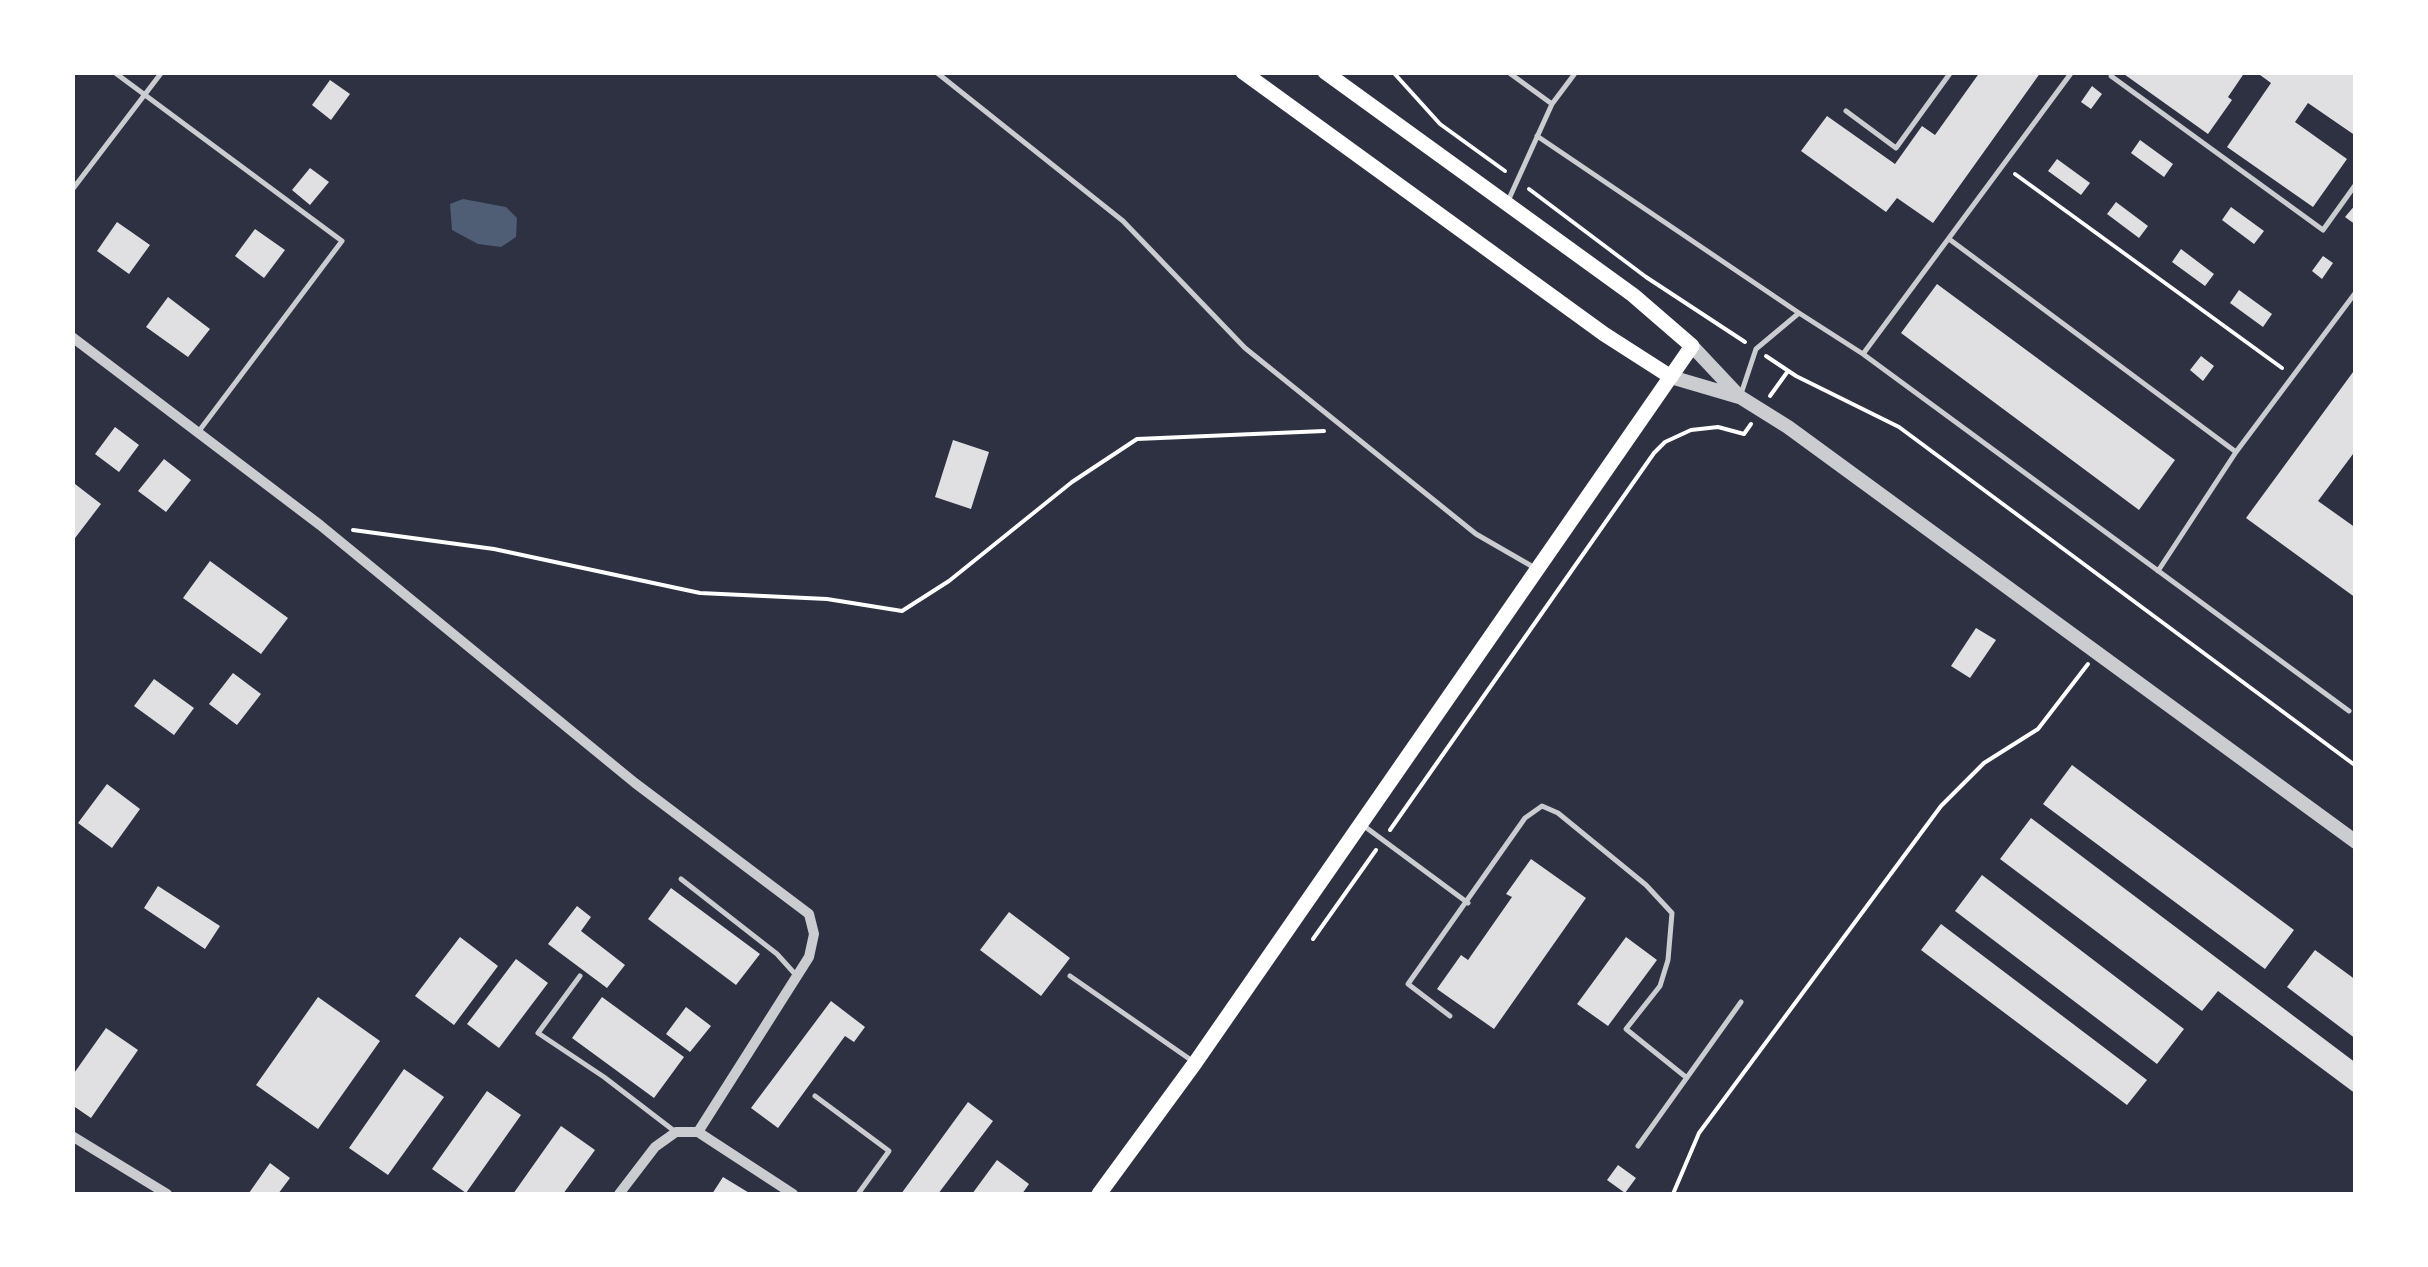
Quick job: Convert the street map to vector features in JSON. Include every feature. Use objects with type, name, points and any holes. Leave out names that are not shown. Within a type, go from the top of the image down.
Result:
[{"type":"main road","points":[[1243,72],[1604,334],[1671,377]]},
{"type":"main road","points":[[1099,1194],[1195,1063],[1692,346],[1633,295],[1325,72]]},
{"type":"street","points":[[72,337],[320,525],[634,782],[809,914],[814,934],[809,956],[698,1132]]},
{"type":"street","points":[[1692,346],[1740,397],[2356,842]]},
{"type":"street","points":[[1671,377],[1740,397]]},
{"type":"street","points":[[619,1194],[654,1147],[676,1132],[698,1132],[793,1194]]},
{"type":"street","points":[[72,1136],[167,1194]]},
{"type":"lane","points":[[114,72],[342,241],[198,432]]},
{"type":"lane","points":[[72,190],[162,72]]},
{"type":"lane","points":[[936,72],[1123,221],[1246,348],[1476,534],[1538,569]]},
{"type":"lane","points":[[1508,72],[1552,104]]},
{"type":"lane","points":[[1507,204],[1552,104],[1576,72]]},
{"type":"lane","points":[[1846,112],[1896,148],[1951,72]]},
{"type":"lane","points":[[1863,354],[2072,72]]},
{"type":"lane","points":[[2114,72],[2111,76],[2323,230],[2356,184]]},
{"type":"lane","points":[[1537,136],[1863,354],[2349,711]]},
{"type":"lane","points":[[1948,239],[2236,452]]},
{"type":"lane","points":[[2158,571],[2236,452],[2356,292]]},
{"type":"lane","points":[[1740,397],[1756,349],[1799,312]]},
{"type":"lane","points":[[1450,1016],[1408,984],[1525,818],[1542,806],[1558,813],[1646,886],[1672,913],[1668,960],[1660,986],[1626,1029],[1687,1078]]},
{"type":"lane","points":[[1362,824],[1468,902]]},
{"type":"lane","points":[[682,879],[777,954],[797,976]]},
{"type":"lane","points":[[580,976],[538,1034],[604,1076],[676,1132]]},
{"type":"lane","points":[[1070,976],[1195,1063]]},
{"type":"lane","points":[[1638,1146],[1741,1002]]},
{"type":"lane","points":[[815,1096],[889,1151],[858,1194]]},
{"type":"path","points":[[1393,72],[1440,124],[1646,277],[1788,371],[1899,427],[2356,766]]},
{"type":"path","points":[[2003,166],[2293,376]]},
{"type":"path","points":[[1633,295],[1646,277]]},
{"type":"path","points":[[1313,939],[1654,453],[1665,442],[1692,430],[1718,428],[1744,434],[1788,371]]},
{"type":"path","points":[[320,525],[494,549],[700,593],[827,600],[902,611],[949,581],[1072,482],[1137,439],[1349,430]]},
{"type":"path","points":[[1672,1194],[1699,1133],[1941,806],[1984,764],[2038,729],[2096,653]]},
{"type":"water","points":[[463,199],[506,207],[517,218],[516,237],[501,247],[478,244],[452,230],[450,204]]},
{"type":"building","points":[[1980,72],[2041,72],[1933,223],[1897,198],[1886,212],[1801,151],[1827,116],[1895,164],[1922,126],[1935,135]]},
{"type":"building","points":[[2121,72],[2245,72],[2228,97],[2232,100],[2208,134]]},
{"type":"building","points":[[2256,72],[2356,72],[2356,136],[2308,103],[2295,122],[2347,159],[2313,207],[2227,147],[2271,83]]},
{"type":"building","points":[[330,80],[350,94],[331,120],[312,105]]},
{"type":"building","points":[[2092,86],[2102,94],[2091,109],[2081,102]]},
{"type":"building","points":[[2140,140],[2173,164],[2164,177],[2131,153]]},
{"type":"building","points":[[2057,159],[2090,183],[2081,195],[2048,171]]},
{"type":"building","points":[[310,168],[329,182],[310,205],[292,190]]},
{"type":"building","points":[[2116,202],[2148,226],[2139,238],[2107,214]]},
{"type":"building","points":[[2356,204],[2356,225],[2345,217]]},
{"type":"building","points":[[2231,207],[2264,231],[2254,244],[2222,220]]},
{"type":"building","points":[[117,222],[150,245],[129,274],[97,251]]},
{"type":"building","points":[[255,229],[285,250],[264,278],[235,256]]},
{"type":"building","points":[[2181,249],[2214,274],[2205,286],[2172,262]]},
{"type":"building","points":[[2323,256],[2333,263],[2322,279],[2312,271]]},
{"type":"building","points":[[1937,284],[2175,460],[2139,510],[1901,333]]},
{"type":"building","points":[[2239,290],[2272,314],[2263,327],[2230,303]]},
{"type":"building","points":[[168,297],[210,329],[188,357],[146,327]]},
{"type":"building","points":[[2201,356],[2214,366],[2203,381],[2190,370]]},
{"type":"building","points":[[2356,368],[2356,450],[2318,501],[2356,528],[2356,598],[2246,518]]},
{"type":"building","points":[[115,427],[139,445],[119,472],[95,454]]},
{"type":"building","points":[[953,440],[989,452],[971,509],[935,497]]},
{"type":"building","points":[[164,459],[191,480],[166,512],[138,491]]},
{"type":"building","points":[[75,484],[101,504],[72,542],[72,488]]},
{"type":"building","points":[[210,561],[288,618],[261,654],[183,598]]},
{"type":"building","points":[[1976,628],[1996,640],[1970,678],[1951,666]]},
{"type":"building","points":[[233,673],[261,694],[237,725],[209,704]]},
{"type":"building","points":[[154,679],[194,708],[174,735],[134,706]]},
{"type":"building","points":[[2072,765],[2294,930],[2265,969],[2043,804]]},
{"type":"building","points":[[107,784],[140,809],[112,848],[78,823]]},
{"type":"building","points":[[2031,818],[2356,1063],[2356,1094],[2218,991],[2202,1011],[2000,859]]},
{"type":"building","points":[[1531,859],[1586,898],[1494,1029],[1437,989],[1461,955],[1468,960],[1512,897],[1506,894]]},
{"type":"building","points":[[1982,875],[2184,1029],[2157,1064],[1955,911]]},
{"type":"building","points":[[158,886],[220,926],[205,949],[144,908]]},
{"type":"building","points":[[671,888],[760,954],[736,985],[648,919]]},
{"type":"building","points":[[577,906],[591,917],[581,931],[625,965],[607,988],[548,944]]},
{"type":"building","points":[[1009,912],[1070,958],[1041,996],[980,950]]},
{"type":"building","points":[[1941,924],[2147,1080],[2127,1105],[1921,950]]},
{"type":"building","points":[[460,937],[498,966],[454,1025],[415,996]]},
{"type":"building","points":[[1626,937],[1657,960],[1608,1026],[1577,1004]]},
{"type":"building","points":[[2315,950],[2356,980],[2356,1039],[2287,987]]},
{"type":"building","points":[[516,959],[548,983],[499,1048],[467,1024]]},
{"type":"building","points":[[318,997],[380,1041],[318,1129],[256,1085]]},
{"type":"building","points":[[602,997],[684,1057],[654,1098],[572,1038]]},
{"type":"building","points":[[831,1001],[865,1027],[854,1042],[845,1036],[778,1128],[751,1108]]},
{"type":"building","points":[[686,1007],[711,1026],[690,1052],[666,1034]]},
{"type":"building","points":[[106,1028],[138,1050],[91,1118],[72,1105],[72,1076]]},
{"type":"building","points":[[404,1069],[444,1097],[388,1175],[349,1148]]},
{"type":"building","points":[[487,1091],[521,1115],[466,1193],[432,1169]]},
{"type":"building","points":[[968,1102],[993,1121],[938,1194],[901,1194]]},
{"type":"building","points":[[561,1126],[595,1150],[563,1194],[513,1194]]},
{"type":"building","points":[[997,1160],[1029,1184],[1022,1194],[972,1194]]},
{"type":"building","points":[[270,1163],[290,1178],[278,1194],[249,1193]]},
{"type":"building","points":[[1618,1165],[1636,1178],[1625,1193],[1607,1180]]},
{"type":"building","points":[[723,1177],[751,1194],[712,1194]]}]
